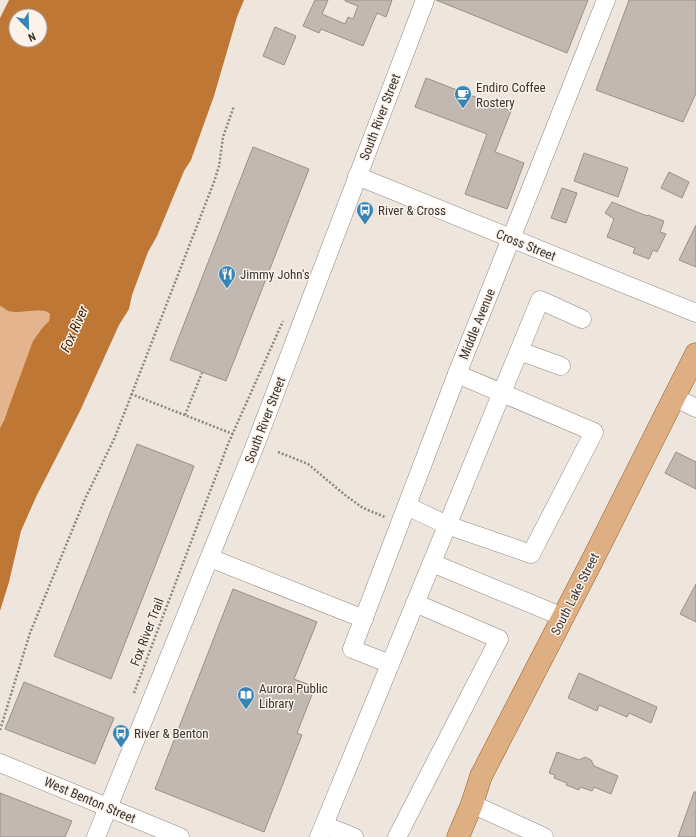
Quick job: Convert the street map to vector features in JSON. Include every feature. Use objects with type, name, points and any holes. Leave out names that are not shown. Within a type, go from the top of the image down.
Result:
[{"type":"main road","name":"South Lake Street","points":[[458,837],[472,804],[481,776],[696,354]]},
{"type":"street","name":"South River Street","points":[[96,837],[256,443],[425,0]]},
{"type":"street","name":"Middle Avenue","points":[[390,664],[352,649],[457,374],[606,0]]},
{"type":"street","name":"Cross Street","points":[[357,176],[696,313]]},
{"type":"street","points":[[354,837],[322,831],[540,300],[582,319]]},
{"type":"street","points":[[519,351],[561,366]]},
{"type":"street","points":[[404,515],[447,526],[531,554],[594,432],[457,374]]},
{"type":"street","points":[[674,397],[696,408]]},
{"type":"street","points":[[210,558],[364,619]]},
{"type":"street","points":[[432,563],[563,617]]},
{"type":"street","points":[[397,837],[499,639],[415,603]]},
{"type":"street","name":"West Benton Street","points":[[0,763],[180,837]]},
{"type":"street","points":[[472,804],[544,837]]},
{"type":"path","points":[[0,730],[30,633],[85,499],[115,437],[214,182],[219,166],[223,136],[234,106]]},
{"type":"path","points":[[131,394],[185,415],[202,373]]},
{"type":"path","name":"Fox River Trail","points":[[131,700],[233,434],[185,415]]},
{"type":"path","points":[[278,452],[308,464],[363,508],[404,515]]},
{"type":"shaded area","points":[[0,306],[13,312],[42,311],[50,314],[49,321],[43,327],[0,428]]},
{"type":"water","name":"Fox River","points":[[9,0],[244,0],[237,17],[214,96],[191,160],[184,171],[157,236],[148,252],[132,295],[129,309],[119,325],[80,411],[36,497],[21,531],[9,582],[0,611],[0,428],[33,341],[49,321],[50,314],[42,311],[13,312],[0,306],[0,18]]},
{"type":"building","points":[[315,0],[328,0],[322,14],[345,24],[348,17],[353,19],[358,6],[345,0],[392,0],[386,17],[377,13],[363,46],[321,29],[319,33],[303,26]]},
{"type":"building","points":[[436,0],[588,0],[567,53]]},
{"type":"building","points":[[629,0],[696,0],[696,93],[683,122],[596,90]]},
{"type":"building","points":[[275,27],[296,36],[284,65],[263,56]]},
{"type":"building","points":[[426,78],[511,111],[495,152],[524,163],[507,209],[465,194],[487,134],[415,107]]},
{"type":"building","points":[[253,147],[309,169],[226,381],[170,360]]},
{"type":"building","points":[[584,153],[628,168],[618,197],[574,181]]},
{"type":"building","points":[[669,172],[689,182],[682,198],[661,188]]},
{"type":"building","points":[[562,188],[577,193],[566,223],[551,218]]},
{"type":"building","points":[[612,202],[664,221],[660,232],[666,234],[657,252],[653,250],[649,259],[633,253],[635,248],[607,237],[614,219],[605,213]]},
{"type":"building","points":[[696,225],[696,267],[679,260]]},
{"type":"building","points":[[137,444],[194,466],[111,679],[54,656]]},
{"type":"building","points":[[676,452],[696,462],[696,489],[665,473]]},
{"type":"building","points":[[696,584],[696,622],[680,614]]},
{"type":"building","name":"Aurora Public Library","points":[[233,589],[317,622],[294,679],[315,687],[297,733],[302,735],[264,832],[155,789]]},
{"type":"building","points":[[579,673],[657,707],[651,723],[629,713],[627,717],[599,705],[597,711],[568,698]]},
{"type":"building","points":[[24,682],[114,718],[95,764],[5,729]]},
{"type":"building","points":[[557,752],[579,760],[585,757],[591,760],[594,766],[618,776],[611,794],[594,787],[592,791],[580,787],[579,790],[554,778],[555,775],[549,773]]},
{"type":"building","points":[[694,792],[696,792],[696,837],[678,837]]},
{"type":"building","points":[[0,793],[72,821],[65,837],[0,837]]},
{"type":"place","name":"Endiro Coffee Rostery","points":[[463,109]]},
{"type":"place","name":"River & Cross","points":[[365,225]]},
{"type":"place","name":"Jimmy John's","points":[[227,289]]},
{"type":"place","name":"Aurora Public Library","points":[[246,710]]},
{"type":"place","name":"River & Benton","points":[[121,748]]}]
